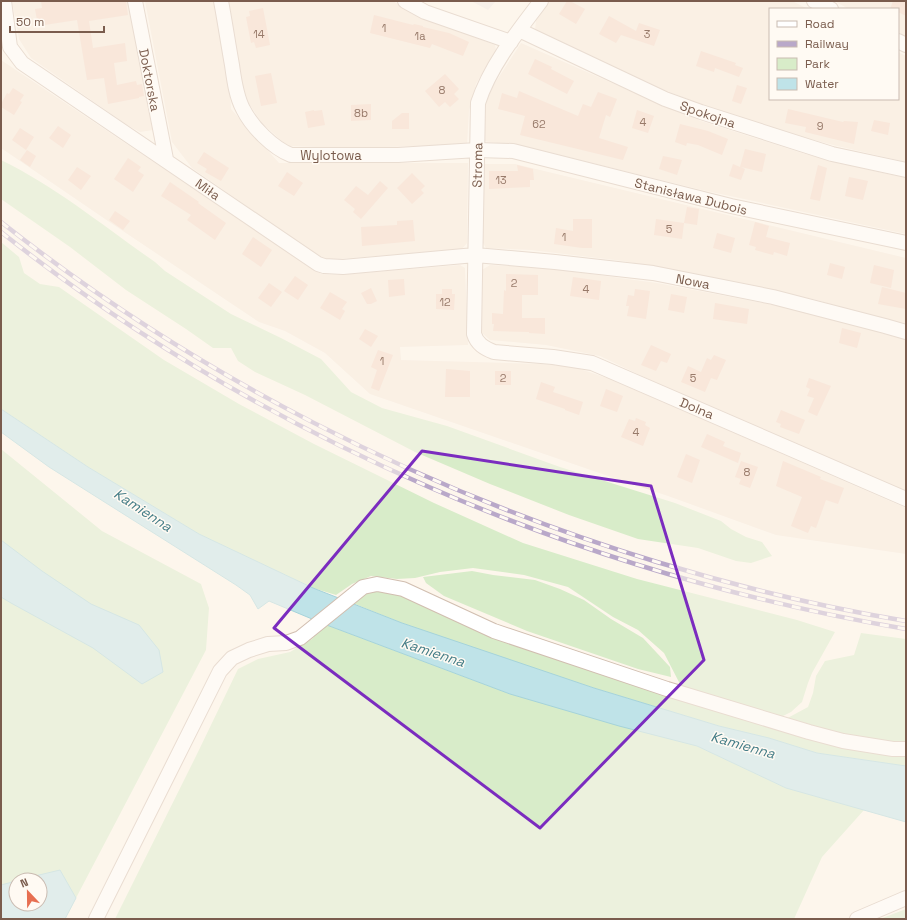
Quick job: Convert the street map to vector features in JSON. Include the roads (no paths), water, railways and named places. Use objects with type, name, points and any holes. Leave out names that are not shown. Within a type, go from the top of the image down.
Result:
[{"type":"street","name":"Miła","points":[[4,1],[6,47],[22,63],[243,214],[324,266],[343,267],[476,255]]},
{"type":"street","name":"Doktorska","points":[[135,1],[166,160]]},
{"type":"street","name":"Wylotowa","points":[[221,1],[236,91],[243,109],[259,130],[282,152],[302,156],[398,155],[477,150]]},
{"type":"street","points":[[405,1],[425,12],[512,42]]},
{"type":"street","name":"Stroma","points":[[480,346],[474,334],[478,103],[481,92],[499,62],[519,30],[541,1]]},
{"type":"street","points":[[814,1],[829,8]]},
{"type":"street","name":"Spokojna","points":[[519,30],[665,99],[832,154],[906,170]]},
{"type":"street","name":"Stanisława Dubois","points":[[477,150],[513,151],[730,206],[906,243]]},
{"type":"street","name":"Nowa","points":[[476,255],[653,273],[773,297],[906,332]]},
{"type":"street","name":"Dolna","points":[[480,346],[494,352],[553,357],[592,363],[906,499]]},
{"type":"street","points":[[96,919],[220,671],[232,658],[249,650],[268,644],[286,643],[300,638],[363,587],[378,584],[403,590],[494,631],[667,689],[809,732],[843,741],[893,749],[906,749]]},
{"type":"street","points":[[857,919],[906,898]]},
{"type":"water","name":"Kamienna","points":[[1,409],[88,467],[199,534],[313,588],[402,623],[594,688],[719,726],[769,738],[817,753],[906,766],[906,822],[786,788],[697,746],[619,726],[510,694],[324,624],[269,601],[258,609],[250,595],[236,585],[49,467],[1,432]]},
{"type":"water","points":[[1,540],[42,571],[91,604],[139,625],[159,650],[163,672],[142,684],[93,648],[1,597]]},
{"type":"water","points":[[60,870],[76,898],[65,919],[1,919],[1,885],[8,883],[8,912],[48,912],[48,873]]},
{"type":"railway","points":[[1,222],[75,278],[152,330],[231,378],[313,422],[396,463],[482,500],[569,533],[657,562],[781,596],[906,621]]},
{"type":"railway","points":[[1,232],[101,306],[206,373],[315,433],[428,487],[545,533],[664,573],[784,605],[906,629]]}]
